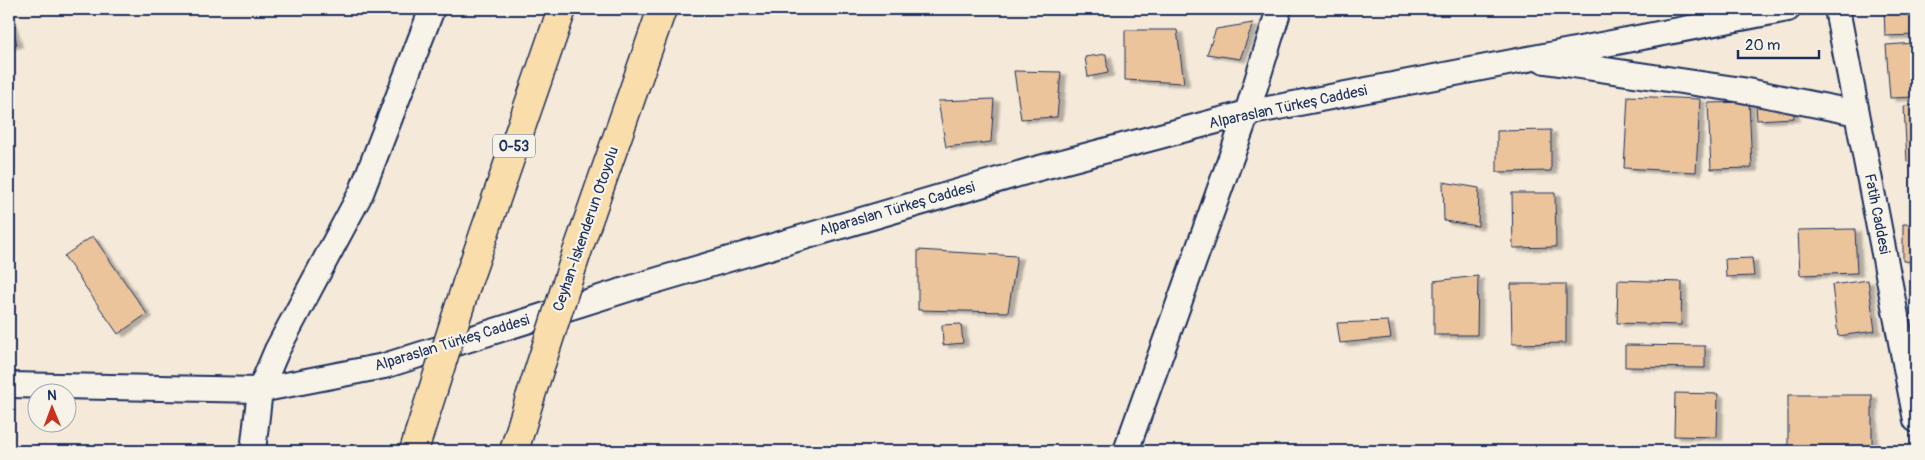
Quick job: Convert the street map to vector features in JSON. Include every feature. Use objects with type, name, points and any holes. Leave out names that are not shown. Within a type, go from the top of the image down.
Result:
[{"type":"highway","name":"O-53","points":[[416,443],[467,283],[562,9]]},
{"type":"highway","name":"Ceyhan-İskenderun Otoyolu","points":[[514,451],[576,255],[662,9]]},
{"type":"street","points":[[253,450],[260,390],[276,350],[361,193],[432,9]]},
{"type":"street","points":[[1126,451],[1247,113],[1278,9]]},
{"type":"street","name":"Alparaslan Türkeş Caddesi","points":[[9,385],[260,390],[384,366],[644,284],[1032,170],[1247,113],[1788,9]]},
{"type":"street","name":"Fatih Caddesi","points":[[1837,9],[1916,420]]},
{"type":"street","points":[[1528,59],[1742,90],[1857,113]]},
{"type":"building","points":[[1884,9],[1916,9],[1916,35],[1885,36]]},
{"type":"building","points":[[9,17],[17,44],[9,46]]},
{"type":"building","points":[[1253,23],[1240,59],[1207,54],[1216,29]]},
{"type":"building","points":[[1125,30],[1177,30],[1184,83],[1125,80]]},
{"type":"building","points":[[1916,43],[1916,97],[1890,98],[1886,45]]},
{"type":"building","points":[[1106,54],[1108,73],[1088,77],[1085,57]]},
{"type":"building","points":[[1014,71],[1061,72],[1057,117],[1021,119]]},
{"type":"building","points":[[1628,96],[1700,99],[1696,172],[1624,168]]},
{"type":"building","points":[[994,99],[991,142],[946,147],[938,101]]},
{"type":"building","points":[[1749,102],[1752,168],[1711,169],[1708,103]]},
{"type":"building","points":[[1793,103],[1794,118],[1757,120],[1756,105]]},
{"type":"building","points":[[1916,105],[1916,161],[1907,162],[1904,106]]},
{"type":"building","points":[[1551,130],[1551,171],[1497,172],[1497,131]]},
{"type":"building","points":[[1443,182],[1479,188],[1478,226],[1444,221]]},
{"type":"building","points":[[1512,193],[1555,193],[1556,247],[1513,248]]},
{"type":"building","points":[[1903,224],[1916,224],[1916,262],[1903,261]]},
{"type":"building","points":[[1855,229],[1857,273],[1800,275],[1798,230]]},
{"type":"building","points":[[93,236],[147,314],[118,334],[64,256]]},
{"type":"building","points":[[918,250],[1017,256],[1008,312],[918,310]]},
{"type":"building","points":[[1752,258],[1754,276],[1726,277],[1725,259]]},
{"type":"building","points":[[1478,276],[1477,335],[1434,335],[1434,281]]},
{"type":"building","points":[[1618,280],[1682,282],[1681,325],[1617,323]]},
{"type":"building","points":[[1868,280],[1875,331],[1838,336],[1832,285]]},
{"type":"building","points":[[1511,284],[1566,284],[1566,343],[1512,344]]},
{"type":"building","points":[[1388,321],[1391,338],[1340,343],[1337,323]]},
{"type":"building","points":[[961,324],[963,343],[943,345],[942,325]]},
{"type":"building","points":[[1625,345],[1705,346],[1705,368],[1625,367]]},
{"type":"building","points":[[1675,393],[1718,394],[1717,437],[1674,436]]},
{"type":"building","points":[[1788,395],[1872,395],[1872,447],[1788,447]]}]
